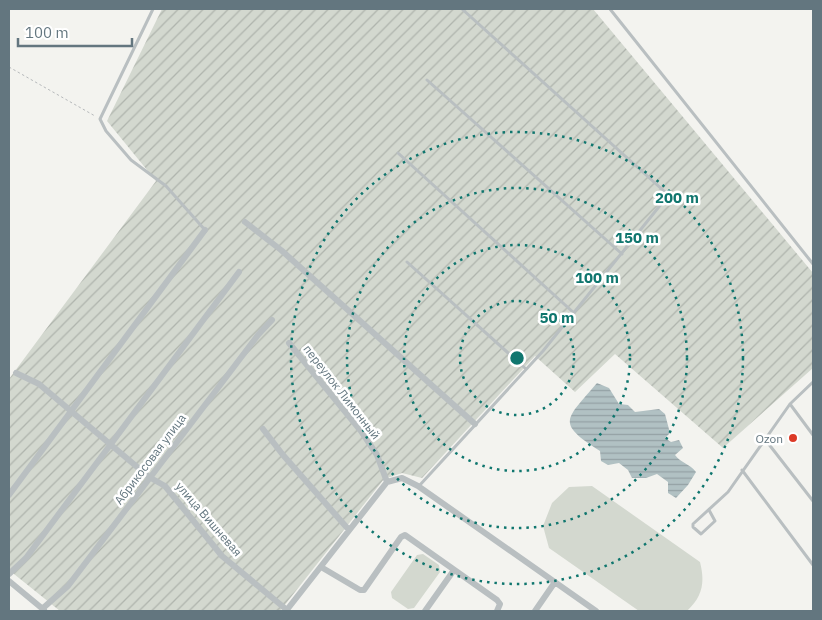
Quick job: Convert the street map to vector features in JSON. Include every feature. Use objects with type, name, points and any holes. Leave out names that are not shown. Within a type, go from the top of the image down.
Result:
[{"type":"street","points":[[245,222],[321,286],[475,424]]},
{"type":"street","points":[[9,495],[205,230]]},
{"type":"street","points":[[9,574],[26,558],[239,272]]},
{"type":"street","name":"Абрикосовая улица","points":[[43,610],[68,586],[258,335],[272,320]]},
{"type":"street","name":"переулок Лимонный","points":[[289,343],[361,431],[377,455],[387,482]]},
{"type":"street","name":"улица Вишневая","points":[[16,373],[39,384],[149,478],[165,486],[222,556],[287,611]]},
{"type":"street","points":[[263,429],[283,455],[349,530]]},
{"type":"street","points":[[287,611],[387,482],[402,478],[418,486],[596,611]]},
{"type":"street","points":[[321,567],[360,590],[364,590],[401,537],[405,535],[497,600],[500,604],[497,611]]},
{"type":"street","points":[[425,611],[454,570]]},
{"type":"street","points":[[9,581],[43,610]]},
{"type":"street","points":[[535,611],[556,582]]},
{"type":"lane","points":[[153,9],[100,118],[106,131],[131,160],[166,186],[205,230]]},
{"type":"lane","points":[[418,486],[526,369],[664,204],[666,198],[665,192],[462,9]]},
{"type":"lane","points":[[610,9],[813,264]]},
{"type":"lane","points":[[427,80],[622,254]]},
{"type":"lane","points":[[398,152],[574,313]]},
{"type":"lane","points":[[407,262],[526,369]]},
{"type":"lane","points":[[709,510],[715,521],[701,534],[692,526],[728,492],[764,438],[790,404],[813,382]]},
{"type":"lane","points":[[790,404],[813,436]]},
{"type":"lane","points":[[764,438],[813,501]]},
{"type":"lane","points":[[742,470],[813,565]]},
{"type":"path","points":[[9,67],[100,118]]},
{"type":"shaded area","points":[[162,9],[593,9],[813,273],[813,368],[723,448],[615,354],[575,392],[535,356],[422,478],[402,473],[384,479],[280,611],[60,611],[9,570],[9,379],[156,181],[107,121]]},
{"type":"shaded area","points":[[597,383],[609,388],[619,404],[628,405],[635,412],[659,409],[665,414],[670,433],[665,438],[671,442],[679,440],[683,448],[675,455],[696,472],[688,485],[676,498],[668,493],[668,482],[657,474],[646,478],[632,478],[628,470],[619,463],[608,465],[601,461],[600,451],[576,433],[571,426],[572,413]]},
{"type":"shaded area","points":[[592,486],[700,562],[701,588],[696,600],[687,611],[639,611],[549,548],[543,526],[552,503],[569,487]]},
{"type":"shaded area","points":[[423,554],[439,565],[440,572],[414,608],[408,609],[392,598],[391,592],[417,555]]},
{"type":"place","name":"Ozon","points":[[793,438]]}]
